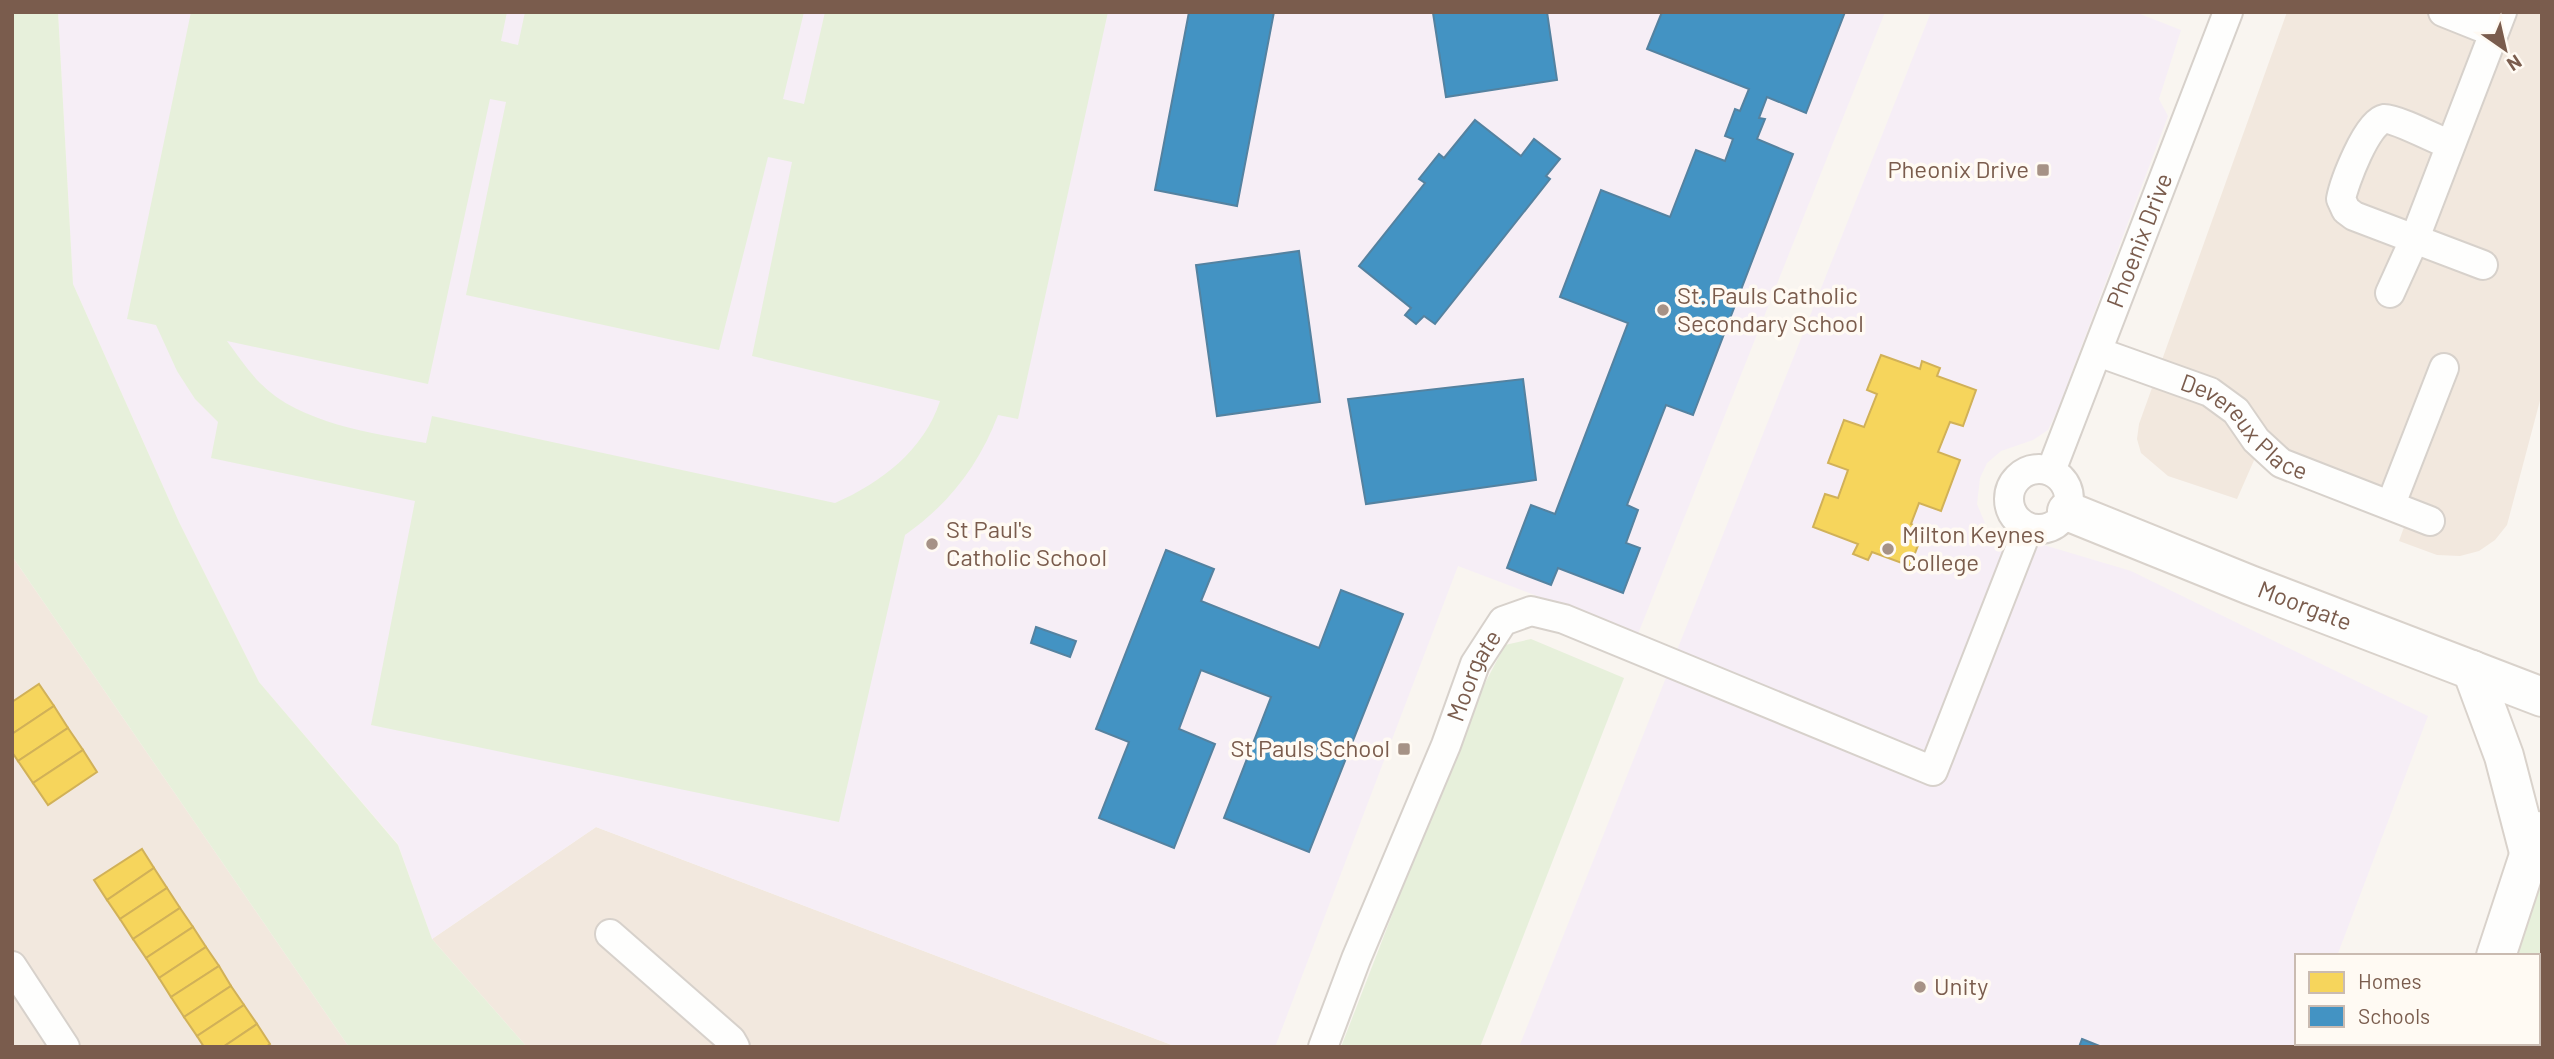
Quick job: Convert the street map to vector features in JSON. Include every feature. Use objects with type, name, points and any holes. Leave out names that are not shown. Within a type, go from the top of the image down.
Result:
[{"type":"street","name":"Phoenix Drive","points":[[2051,471],[2228,12]]},
{"type":"street","points":[[2390,293],[2415,238],[2498,22],[2443,12]]},
{"type":"street","points":[[2450,145],[2395,121],[2384,119],[2375,124],[2368,133],[2341,199],[2346,210],[2354,216],[2483,265]]},
{"type":"street","name":"Devereux Place","points":[[2098,352],[2210,392],[2236,411],[2256,440],[2281,463],[2430,521]]},
{"type":"street","points":[[2390,504],[2444,368]]},
{"type":"street","points":[[2035,468],[2051,471],[2064,481],[2067,488],[2067,511],[2058,524],[2044,530],[2028,528],[2014,519],[2008,504],[2010,488],[2020,474],[2035,468]]},
{"type":"street","name":"Moorgate","points":[[2067,511],[2250,585],[2542,697]]},
{"type":"street","name":"Moorgate","points":[[1323,1047],[1356,959],[1446,745],[1475,664],[1503,621],[1531,611],[1564,619],[1933,771],[2028,528]]},
{"type":"street","points":[[2472,670],[2504,756],[2529,856]]},
{"type":"street","points":[[2497,954],[2542,815]]},
{"type":"street","points":[[610,933],[731,1040],[735,1047]]},
{"type":"street","points":[[12,965],[65,1047]]},
{"type":"shaded area","name":"St Paul's Catholic School","points":[[58,12],[1885,12],[1638,634],[1458,566],[1275,1047],[1177,1047],[596,827],[432,939],[398,844],[259,682],[179,522],[73,284]]},
{"type":"shaded area","name":"Milton Keynes College","points":[[1931,12],[2135,12],[2181,30],[2159,99],[2168,116],[2058,409],[2048,430],[2033,440],[2001,451],[1987,463],[1980,478],[1977,504],[1987,528],[2131,571],[2428,716],[2338,954],[2295,954],[2295,1045],[2302,1047],[1519,1047]]},
{"type":"shaded area","points":[[2287,12],[2542,12],[2542,393],[2507,525],[2495,540],[2479,551],[2460,556],[2437,555],[2399,541],[2412,505],[2298,462],[2266,433],[2237,499],[2168,476],[2141,453],[2137,439],[2139,424]]},
{"type":"shaded area","points":[[12,556],[349,1047],[12,1047]]},
{"type":"shaded area","points":[[596,827],[1177,1047],[527,1047],[432,939]]},
{"type":"green space","points":[[12,12],[58,12],[73,284],[179,522],[259,682],[398,845],[432,939],[527,1047],[349,1047],[12,556]]},
{"type":"green space","points":[[191,12],[507,12],[501,41],[518,45],[525,12],[804,12],[783,99],[804,104],[825,12],[1108,12],[1018,419],[998,415],[982,450],[961,482],[949,497],[905,535],[839,822],[371,725],[415,501],[211,458],[218,422],[195,399],[177,371],[156,325],[127,319]],"holes":[[[490,99],[506,102],[466,295],[719,350],[768,157],[792,162],[752,356],[940,401],[933,419],[912,450],[869,486],[835,503],[432,416],[426,443],[383,435],[338,425],[295,408],[276,397],[260,383],[227,341],[428,384]]]},
{"type":"green space","points":[[1531,639],[1624,678],[1480,1047],[1341,1047],[1472,708],[1505,645]]},
{"type":"green space","points":[[2542,857],[2542,1047],[2486,1047],[2540,1045],[2540,954],[2516,954]]},
{"type":"building: Homes","points":[[1881,355],[1920,369],[1922,361],[1940,368],[1937,376],[1976,390],[1963,426],[1950,422],[1938,452],[1960,460],[1941,511],[1919,503],[1911,524],[1924,530],[1910,566],[1872,552],[1868,560],[1853,554],[1858,544],[1813,527],[1825,494],[1838,498],[1848,470],[1828,463],[1844,420],[1864,427],[1877,394],[1867,390]]},
{"type":"building: Homes","points":[[39,684],[54,706],[12,734],[12,702]]},
{"type":"building: Homes","points":[[54,706],[68,728],[18,761],[12,752],[12,734]]},
{"type":"building: Homes","points":[[68,728],[83,750],[33,783],[18,761]]},
{"type":"building: Homes","points":[[83,750],[97,772],[48,805],[33,783]]},
{"type":"building: Homes","points":[[142,849],[154,868],[107,900],[94,880]]},
{"type":"building: Homes","points":[[154,868],[167,888],[120,919],[107,900]]},
{"type":"building: Homes","points":[[167,888],[180,908],[133,939],[120,919]]},
{"type":"building: Homes","points":[[180,908],[193,927],[146,958],[133,939]]},
{"type":"building: Homes","points":[[193,927],[206,947],[159,978],[146,958]]},
{"type":"building: Homes","points":[[206,947],[219,966],[171,997],[159,978]]},
{"type":"building: Homes","points":[[219,966],[231,986],[184,1017],[171,997]]},
{"type":"building: Homes","points":[[231,986],[244,1005],[197,1036],[184,1017]]},
{"type":"building: Homes","points":[[244,1005],[257,1024],[223,1047],[204,1047],[197,1036]]},
{"type":"building: Homes","points":[[257,1024],[270,1044],[266,1047],[223,1047]]},
{"type":"building: Schools","points":[[1189,12],[1274,12],[1237,206],[1155,190]]},
{"type":"building: Schools","points":[[1547,12],[1557,80],[1446,97],[1433,13]]},
{"type":"building: Schools","name":"St. Pauls Catholic Secondary School","points":[[1662,12],[1845,12],[1806,113],[1767,97],[1759,118],[1765,119],[1757,139],[1793,154],[1693,415],[1666,405],[1627,505],[1638,510],[1626,543],[1640,548],[1623,593],[1558,568],[1551,585],[1507,568],[1531,505],[1555,514],[1628,323],[1560,297],[1601,190],[1670,217],[1696,150],[1725,161],[1733,139],[1725,136],[1735,109],[1740,111],[1749,89],[1647,49]]},
{"type":"building: Schools","points":[[1475,120],[1521,156],[1534,139],[1560,159],[1546,176],[1550,179],[1435,324],[1424,316],[1416,324],[1405,315],[1411,308],[1359,266],[1425,183],[1419,179],[1439,154],[1444,158]]},
{"type":"building: Schools","points":[[1299,251],[1320,402],[1217,416],[1196,265]]},
{"type":"building: Schools","points":[[1523,379],[1536,480],[1366,504],[1348,399]]},
{"type":"building: Schools","points":[[1166,550],[1214,569],[1201,601],[1319,648],[1341,590],[1403,614],[1309,852],[1224,818],[1271,697],[1201,670],[1179,729],[1215,744],[1174,848],[1099,818],[1129,742],[1096,729]]},
{"type":"building: Schools","points":[[1036,627],[1076,641],[1070,657],[1031,643]]},
{"type":"building: Schools","points":[[2082,1039],[2102,1047],[2079,1047]]},
{"type":"place","name":"Pheonix Drive","points":[[2043,170]]},
{"type":"place","name":"St. Pauls Catholic Secondary School","points":[[1663,310]]},
{"type":"place","name":"St Paul's Catholic School","points":[[932,544]]},
{"type":"place","name":"Milton Keynes College","points":[[1888,549]]},
{"type":"place","name":"St Pauls School","points":[[1404,749]]},
{"type":"place","name":"Unity","points":[[1920,987]]}]
